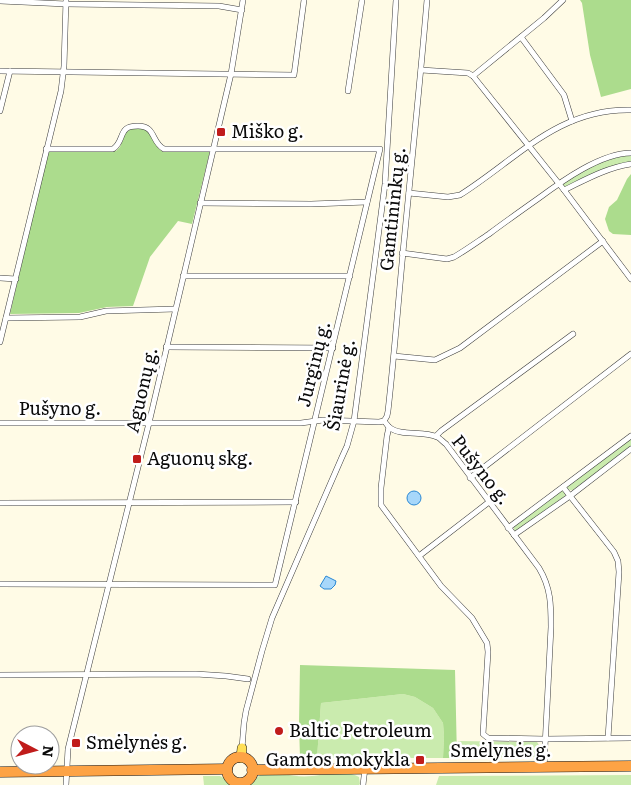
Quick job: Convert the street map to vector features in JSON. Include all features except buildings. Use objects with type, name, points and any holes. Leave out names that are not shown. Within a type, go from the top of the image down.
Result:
[{"type":"highway","points":[[242,753],[252,770],[251,776],[247,780],[238,783],[230,778],[227,770],[232,760],[242,753]]},
{"type":"highway","name":"Smėlynės g.","points":[[252,770],[631,766]]},
{"type":"highway","points":[[0,772],[227,770]]},
{"type":"street","name":"Aguonų g.","points":[[66,785],[68,749],[149,423],[231,74],[243,0]]},
{"type":"street","points":[[0,70],[294,75],[304,0]]},
{"type":"street","points":[[348,91],[362,0]]},
{"type":"street","name":"Šiaurinė g.","points":[[242,753],[246,710],[267,633],[345,452],[354,421],[385,184],[396,0]]},
{"type":"street","name":"Gamtininkų g.","points":[[384,421],[388,411],[394,356],[402,253],[427,0]]},
{"type":"street","points":[[473,76],[563,0]]},
{"type":"street","points":[[0,1],[219,6],[242,10]]},
{"type":"street","points":[[0,342],[61,91],[64,72],[66,2]]},
{"type":"street","points":[[520,37],[564,95],[572,121]]},
{"type":"street","points":[[421,70],[468,73],[473,76],[559,183],[631,279]]},
{"type":"street","points":[[0,111],[10,71]]},
{"type":"street","points":[[409,193],[448,197],[460,195],[528,145],[560,126],[579,118],[605,111],[631,110]]},
{"type":"street","points":[[46,148],[113,149],[119,143],[123,132],[127,128],[138,126],[148,128],[160,147],[164,149],[213,148]]},
{"type":"street","name":"Jurginų g.","points":[[109,584],[275,585],[380,149],[213,148]]},
{"type":"street","points":[[402,253],[446,258],[454,257],[559,183],[583,169],[624,153],[631,154]]},
{"type":"street","points":[[564,190],[616,166],[631,164]]},
{"type":"street","points":[[200,203],[312,204],[367,202]]},
{"type":"street","points":[[394,356],[435,360],[460,348],[603,241]]},
{"type":"street","points":[[183,276],[350,276]]},
{"type":"street","points":[[0,278],[16,278]]},
{"type":"street","points":[[6,318],[80,317],[106,311],[175,309]]},
{"type":"street","points":[[436,436],[441,430],[573,334]]},
{"type":"street","points":[[166,347],[332,348]]},
{"type":"street","points":[[470,478],[631,354]]},
{"type":"street","name":"Pušyno g.","points":[[0,423],[292,423],[323,420],[384,421]]},
{"type":"street","points":[[384,421],[389,427],[386,436],[381,488],[382,505],[441,586],[472,618],[487,643],[483,734],[488,738],[545,740],[631,738]]},
{"type":"street","name":"Pušyno g.","points":[[389,427],[403,432],[436,436],[446,444],[543,575],[550,596],[551,627],[544,767]]},
{"type":"street","points":[[508,528],[631,436]]},
{"type":"street","points":[[514,535],[570,496],[631,449]]},
{"type":"street","points":[[562,487],[614,552],[618,561],[619,572],[608,738]]},
{"type":"street","points":[[0,503],[296,502]]},
{"type":"street","points":[[419,556],[489,502]]},
{"type":"street","points":[[0,584],[109,584]]},
{"type":"street","points":[[0,675],[196,674],[248,680]]},
{"type":"street","points":[[364,785],[365,768]]},
{"type":"green space","points":[[580,0],[631,0],[631,89],[601,97],[590,55]]},
{"type":"green space","points":[[134,128],[148,130],[158,148],[163,152],[210,151],[192,224],[178,221],[150,257],[133,306],[107,307],[79,313],[10,314],[48,151],[116,151],[120,147],[126,132]]},
{"type":"green space","points":[[631,155],[631,163],[565,187],[562,185],[563,182],[596,165],[613,158]]},
{"type":"green space","points":[[631,174],[631,235],[613,234],[609,231],[605,219],[609,207],[617,200]]},
{"type":"green space","points":[[631,437],[631,447],[573,490],[567,488],[567,486]]},
{"type":"green space","points":[[559,490],[565,492],[565,496],[517,531],[514,530],[514,525]]},
{"type":"green space","points":[[300,665],[455,670],[457,758],[443,758],[443,723],[433,708],[415,697],[403,694],[321,703],[317,758],[300,758]]},
{"type":"green space","points":[[403,694],[415,697],[433,708],[443,723],[443,758],[317,758],[321,703]]},
{"type":"green space","points":[[458,741],[537,742],[539,745],[539,757],[457,758]]},
{"type":"green space","points":[[284,774],[305,776],[349,774],[359,777],[360,784],[249,785],[260,775]]},
{"type":"green space","points":[[631,775],[631,785],[436,785],[439,776]]},
{"type":"green space","points":[[203,776],[220,776],[231,785],[204,785]]},
{"type":"water","points":[[411,491],[417,491],[421,498],[417,505],[411,505],[407,501],[407,495]]},
{"type":"water","points":[[326,576],[336,581],[331,589],[324,589],[320,586]]},
{"type":"place","name":"Miško g.","points":[[221,132]]},
{"type":"place","name":"Aguonų skg.","points":[[137,459]]},
{"type":"place","name":"Baltic Petroleum","points":[[279,731]]},
{"type":"place","name":"Smėlynės g.","points":[[76,743]]},
{"type":"place","name":"Gamtos mokykla","points":[[420,760]]}]
